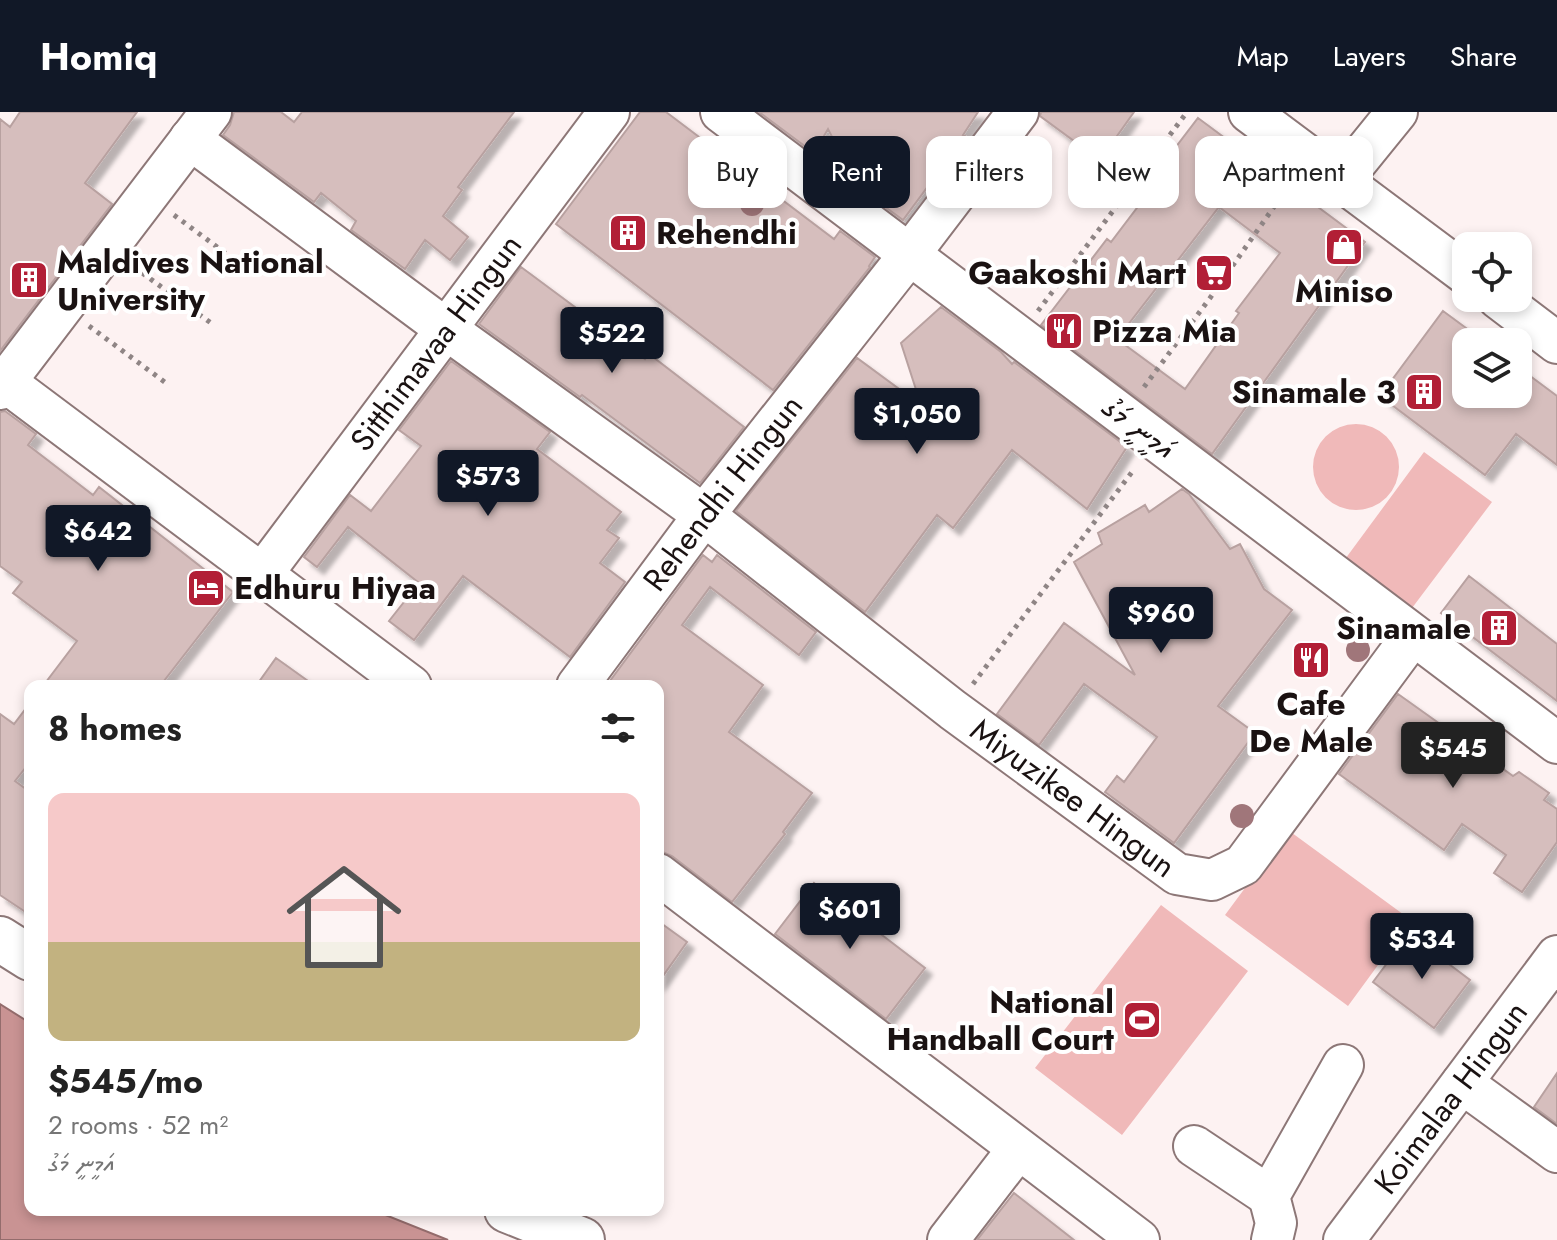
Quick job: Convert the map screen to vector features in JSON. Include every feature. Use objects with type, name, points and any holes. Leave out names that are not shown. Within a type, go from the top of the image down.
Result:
[{"type":"main road","points":[[0,939],[24,954]]},
{"type":"main road","points":[[522,1216],[582,1240]]},
{"type":"street","name":"Sitthimavaa Hingun","points":[[263,573],[609,112]]},
{"type":"street","name":"އަމީނީ މަގު","points":[[721,112],[1557,743]]},
{"type":"street","name":"Rehendhi Hingun","points":[[581,680],[704,515],[1018,112]]},
{"type":"street","points":[[1249,112],[1281,136]]},
{"type":"street","points":[[1373,142],[1397,112]]},
{"type":"street","name":"Miyuzikee Hingun","points":[[200,126],[446,329],[704,515],[953,710],[1177,874],[1212,880],[1243,865],[1413,635]]},
{"type":"street","points":[[200,126],[2,383],[263,573],[403,680]]},
{"type":"street","points":[[1373,205],[1452,264]]},
{"type":"street","points":[[1516,312],[1557,343]]},
{"type":"street","points":[[664,879],[1139,1240]]},
{"type":"street","name":"Koimalaa Hingun","points":[[1344,1240],[1557,956]]},
{"type":"street","points":[[1269,1196],[1343,1065]]},
{"type":"street","points":[[1462,1083],[1557,1152]]},
{"type":"street","points":[[1194,1146],[1269,1196],[1276,1223],[1272,1240]]},
{"type":"street","points":[[948,1240],[1018,1149]]},
{"type":"path","points":[[1018,337],[1187,112]]},
{"type":"path","points":[[147,196],[248,270]]},
{"type":"path","points":[[1122,416],[1273,208]]},
{"type":"path","points":[[108,247],[211,323]]},
{"type":"path","points":[[63,306],[166,383]]},
{"type":"path","name":"Miyuzikee Hingun","points":[[953,710],[1156,441]]},
{"type":"shaded area","points":[[1356,424],[1373,427],[1387,436],[1396,450],[1399,467],[1396,484],[1387,498],[1373,507],[1356,510],[1339,507],[1325,498],[1316,484],[1313,467],[1316,450],[1325,436],[1339,427]]},
{"type":"shaded area","points":[[1424,452],[1492,502],[1406,616],[1340,566]]},
{"type":"shaded area","points":[[1288,830],[1411,920],[1348,1006],[1225,915]]},
{"type":"shaded area","name":"National Handball Court","points":[[1161,905],[1248,971],[1122,1135],[1035,1068]]},
{"type":"shaded area","points":[[0,1004],[24,1019],[24,1216],[388,1216],[448,1240],[0,1240]]},
{"type":"building","name":"Maldives National University","points":[[20,112],[137,112],[85,183],[112,204],[0,351],[0,119],[10,127]]},
{"type":"building","points":[[234,112],[281,112],[294,122],[302,112],[514,112],[458,187],[462,190],[443,216],[468,237],[450,260],[425,240],[405,269],[351,230],[356,221],[321,193],[314,202],[223,135]]},
{"type":"building","points":[[640,112],[666,112],[698,136],[688,136],[688,208],[787,208],[787,203],[834,239],[840,231],[875,257],[773,390],[556,224]]},
{"type":"building","points":[[759,112],[978,112],[965,136],[926,136],[926,189],[903,220],[887,208],[910,208],[910,136],[832,136],[828,129],[824,136],[803,136],[803,145]]},
{"type":"building","points":[[1041,112],[1134,112],[1117,136],[1068,137],[1040,116]]},
{"type":"building","points":[[1198,118],[1222,136],[1195,136],[1195,208],[1218,208],[1117,339],[1185,389],[1239,313],[1236,311],[1280,253],[1220,208],[1319,208],[1365,242],[1212,454],[1041,325],[1107,239],[1111,242],[1137,208],[1179,208],[1179,143]]},
{"type":"building","points":[[521,267],[645,359],[649,354],[744,427],[700,483],[582,395],[580,397],[479,324]]},
{"type":"building","points":[[941,307],[1001,352],[1012,364],[1014,362],[1127,447],[1087,509],[1012,450],[953,528],[937,515],[865,612],[736,511],[857,358],[921,405],[901,343]]},
{"type":"building","name":"Sinamale 3","points":[[1443,311],[1466,328],[1452,328],[1452,408],[1532,408],[1532,377],[1557,396],[1557,465],[1516,434],[1485,475],[1380,396]]},
{"type":"building","points":[[451,361],[550,432],[537,449],[621,512],[607,530],[619,538],[600,563],[625,582],[570,657],[463,576],[414,640],[389,621],[419,583],[348,527],[317,567],[304,557],[350,495],[371,511],[421,446],[399,430]]},
{"type":"building","points":[[5,411],[36,434],[28,445],[93,495],[99,487],[233,592],[165,680],[48,680],[77,641],[13,593],[22,582],[0,566],[0,412]]},
{"type":"building","points":[[1182,489],[1230,549],[1240,544],[1264,589],[1292,610],[1218,706],[1255,733],[1174,843],[1105,792],[1117,776],[1124,782],[1157,737],[1084,684],[1039,745],[997,714],[1064,623],[1135,675],[1074,562],[1102,544],[1098,533],[1145,505],[1149,512]]},
{"type":"building","points":[[703,555],[712,562],[717,555],[816,632],[799,655],[710,587],[682,625],[763,685],[729,732],[812,793],[783,832],[785,834],[732,902],[664,853],[664,680],[611,680]]},
{"type":"building","name":"Sinamale","points":[[1469,576],[1557,644],[1557,701],[1441,613]]},
{"type":"building","points":[[276,658],[307,680],[260,680]]},
{"type":"building","points":[[1398,694],[1513,776],[1519,772],[1549,793],[1544,800],[1557,809],[1557,842],[1522,892],[1494,873],[1506,855],[1462,824],[1444,850],[1339,774]]},
{"type":"building","points":[[24,711],[24,770],[15,781],[24,788],[24,911],[0,895],[0,714],[14,724]]},
{"type":"building","points":[[814,883],[925,968],[886,1019],[775,934]]},
{"type":"building","points":[[664,925],[687,942],[664,975]]},
{"type":"building","points":[[1409,934],[1470,980],[1434,1028],[1373,982]]},
{"type":"building","points":[[1557,1073],[1557,1124],[1534,1107]]},
{"type":"building","points":[[1014,1193],[1074,1240],[977,1240]]},
{"type":"place","name":"Rehendhi","points":[[628,233]]},
{"type":"place","name":"Miniso","points":[[1344,247]]},
{"type":"place","name":"Gaakoshi Mart","points":[[1214,273]]},
{"type":"place","name":"Maldives National University","points":[[29,280]]},
{"type":"place","name":"Pizza Mia","points":[[1064,331]]},
{"type":"place","name":"Sinamale 3","points":[[1424,392]]},
{"type":"place","name":"Edhuru Hiyaa","points":[[206,588]]},
{"type":"place","name":"Sinamale","points":[[1499,628]]},
{"type":"place","name":"Cafe De Male","points":[[1311,660]]},
{"type":"place","name":"National Handball Court","points":[[1142,1020]]}]
